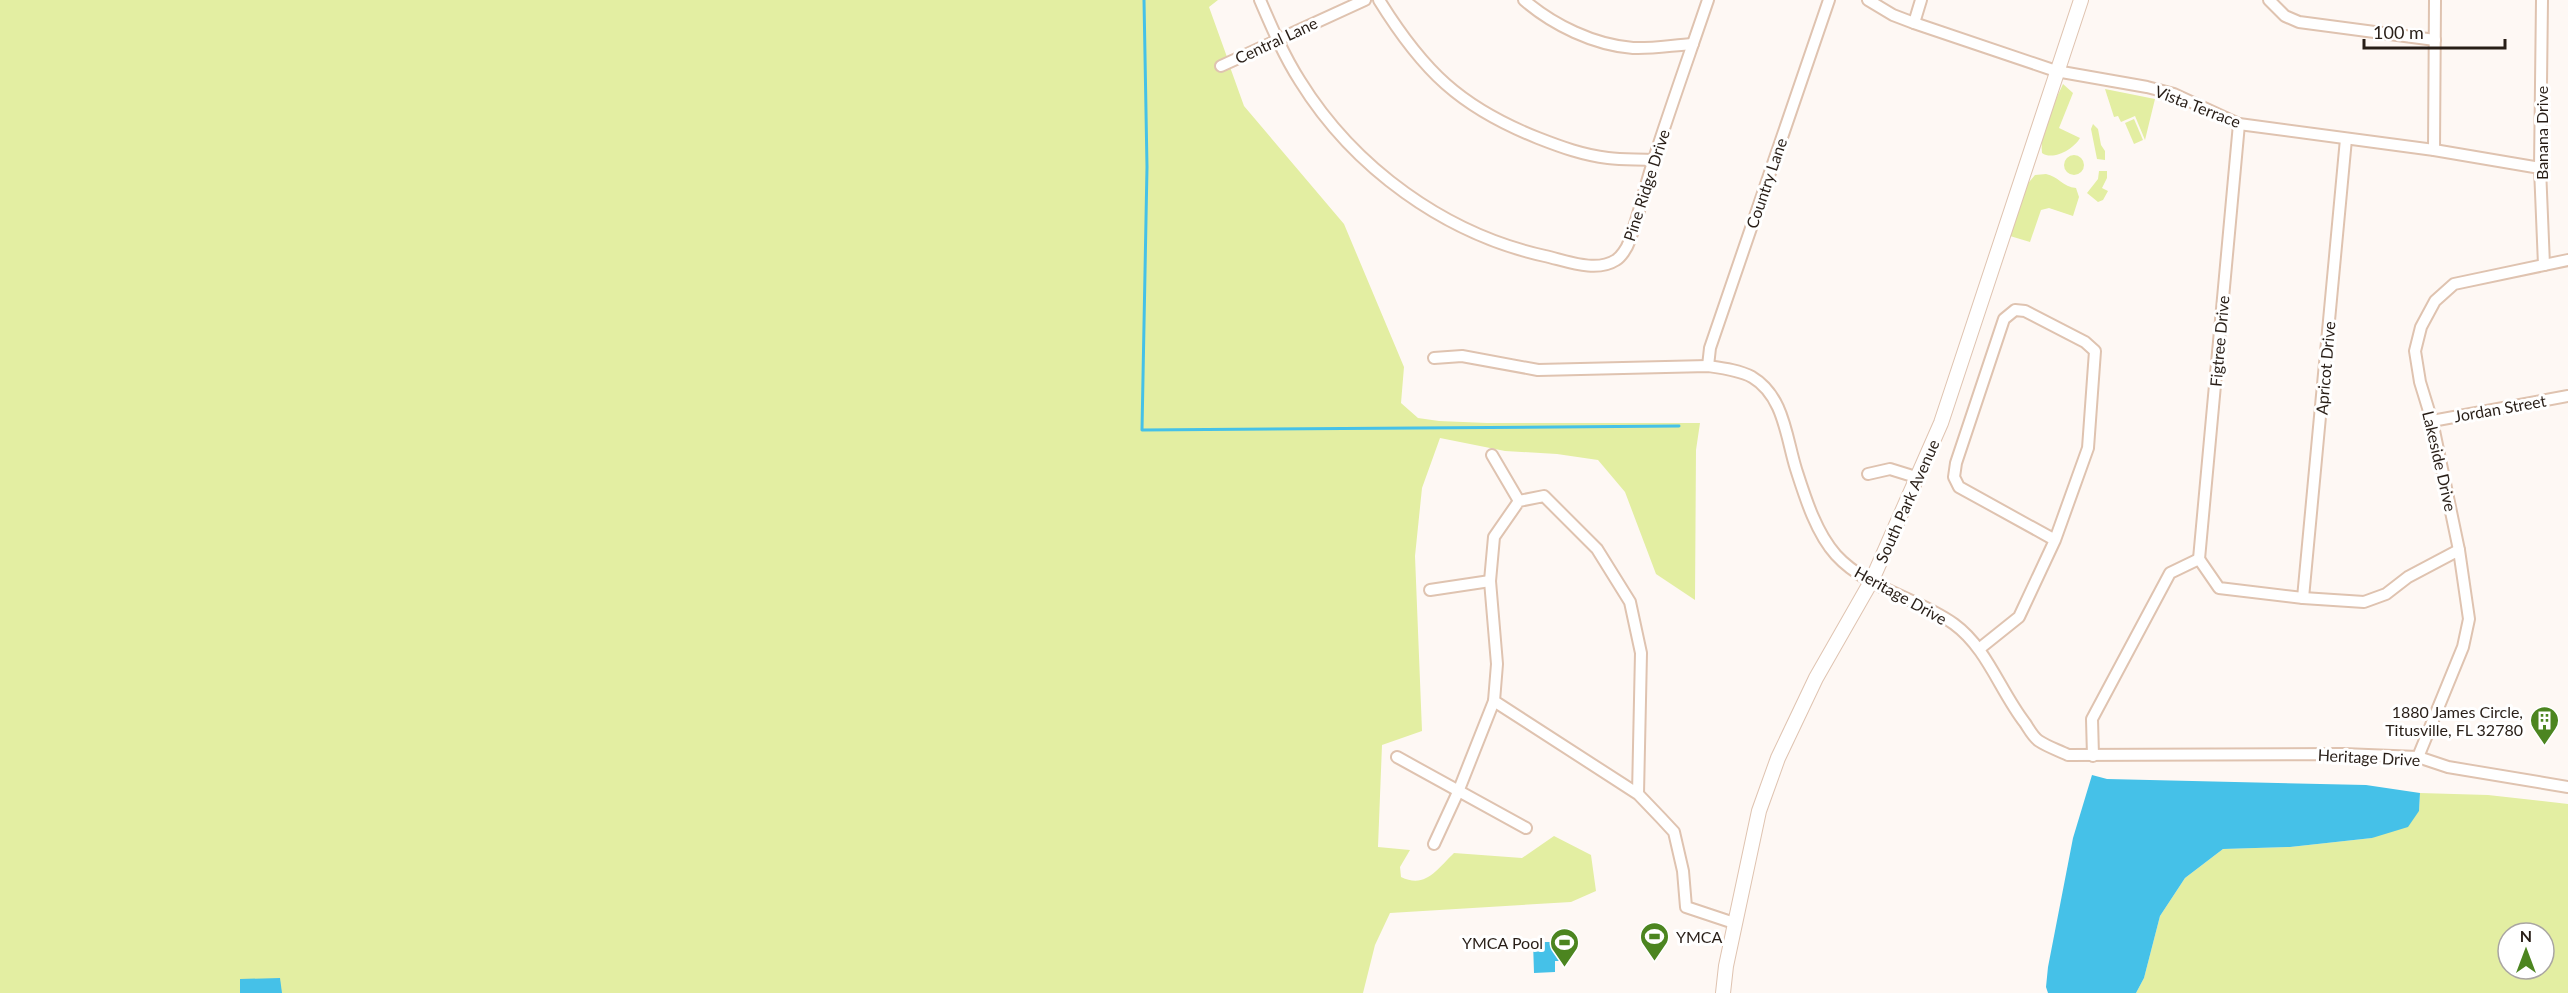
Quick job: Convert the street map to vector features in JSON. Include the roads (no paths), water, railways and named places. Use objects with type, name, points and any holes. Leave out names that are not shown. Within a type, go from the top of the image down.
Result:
[{"type":"street","name":"Pine Ridge Drive","points":[[1260,0],[1276,39],[1323,115],[1364,159],[1397,188],[1464,229],[1530,253],[1598,266],[1617,260],[1629,245],[1654,160],[1708,0]]},
{"type":"street","name":"Central Lane","points":[[1221,66],[1365,0]]},
{"type":"street","points":[[1379,0],[1400,33],[1438,78],[1470,105],[1503,124],[1569,150],[1607,158],[1654,160]]},
{"type":"street","points":[[1524,0],[1541,14],[1578,34],[1607,44],[1634,48],[1693,44]]},
{"type":"street","name":"Country Lane","points":[[1708,366],[1710,348],[1828,0]]},
{"type":"street","name":"Vista Terrace","points":[[1868,0],[1893,15],[1914,23],[2056,71],[2174,94],[2239,124],[2434,150],[2540,168]]},
{"type":"street","points":[[1914,23],[1921,0]]},
{"type":"street","name":"South Park Avenue","points":[[1723,993],[1734,923],[1759,811],[1778,758],[1816,678],[1872,580],[1919,478],[1941,423],[2081,0]]},
{"type":"street","points":[[2269,0],[2285,16],[2299,22],[2435,40]]},
{"type":"street","points":[[2434,150],[2435,0]]},
{"type":"street","name":"Banana Drive","points":[[2542,0],[2540,168],[2544,265]]},
{"type":"street","name":"Figtree Drive","points":[[2199,559],[2239,124]]},
{"type":"street","name":"Apricot Drive","points":[[2304,598],[2346,139]]},
{"type":"street","name":"Lakeside Drive","points":[[2418,757],[2463,647],[2469,619],[2459,550],[2432,421],[2420,382],[2415,351],[2421,327],[2435,301],[2454,284],[2568,260]]},
{"type":"street","points":[[1979,649],[2019,617],[2055,540],[2088,448],[2097,355],[2094,348],[2025,311],[2015,310],[2004,319],[1956,463],[1954,477],[1959,487],[2055,540]]},
{"type":"street","name":"Heritage Drive","points":[[1434,358],[1462,356],[1538,370],[1708,366],[1728,369],[1752,377],[1771,393],[1782,418],[1796,469],[1822,536],[1844,562],[1872,580],[1954,624],[1979,649],[2013,708],[2037,740],[2068,755],[2343,754],[2418,757],[2448,767],[2568,787]]},
{"type":"street","name":"Jordan Street","points":[[2432,421],[2568,396]]},
{"type":"street","points":[[1492,454],[1519,501]]},
{"type":"street","points":[[1868,474],[1890,469],[1919,478]]},
{"type":"street","points":[[1434,844],[1458,792],[1494,701],[1497,663],[1490,581],[1494,537],[1519,501],[1544,495],[1597,549],[1630,602],[1641,653],[1638,794]]},
{"type":"street","points":[[2092,756],[2092,719],[2170,573],[2199,559],[2219,588],[2364,603],[2386,594],[2408,577],[2459,550]]},
{"type":"street","points":[[1430,590],[1490,581]]},
{"type":"street","points":[[1494,701],[1638,794],[1674,832],[1683,871],[1686,908],[1734,923]]},
{"type":"street","points":[[1397,757],[1526,828]]},
{"type":"water","points":[[2092,775],[2107,779],[2366,785],[2420,793],[2419,811],[2408,827],[2372,838],[2290,847],[2223,849],[2185,878],[2160,916],[2144,978],[2136,993],[2048,993],[2046,987],[2048,967],[2073,838]]},
{"type":"water","points":[[1533,942],[1564,942],[1565,961],[1555,961],[1555,972],[1534,973]]},
{"type":"water","points":[[280,978],[282,993],[240,993],[240,979]]},
{"type":"waterway","points":[[1144,0],[1147,167],[1142,430],[1679,426]]},
{"type":"place","name":"1880 James Circle, Titusville, FL 32780","points":[[2544,746]]},
{"type":"place","name":"YMCA","points":[[1655,962]]},
{"type":"place","name":"YMCA Pool","points":[[1564,968]]}]
